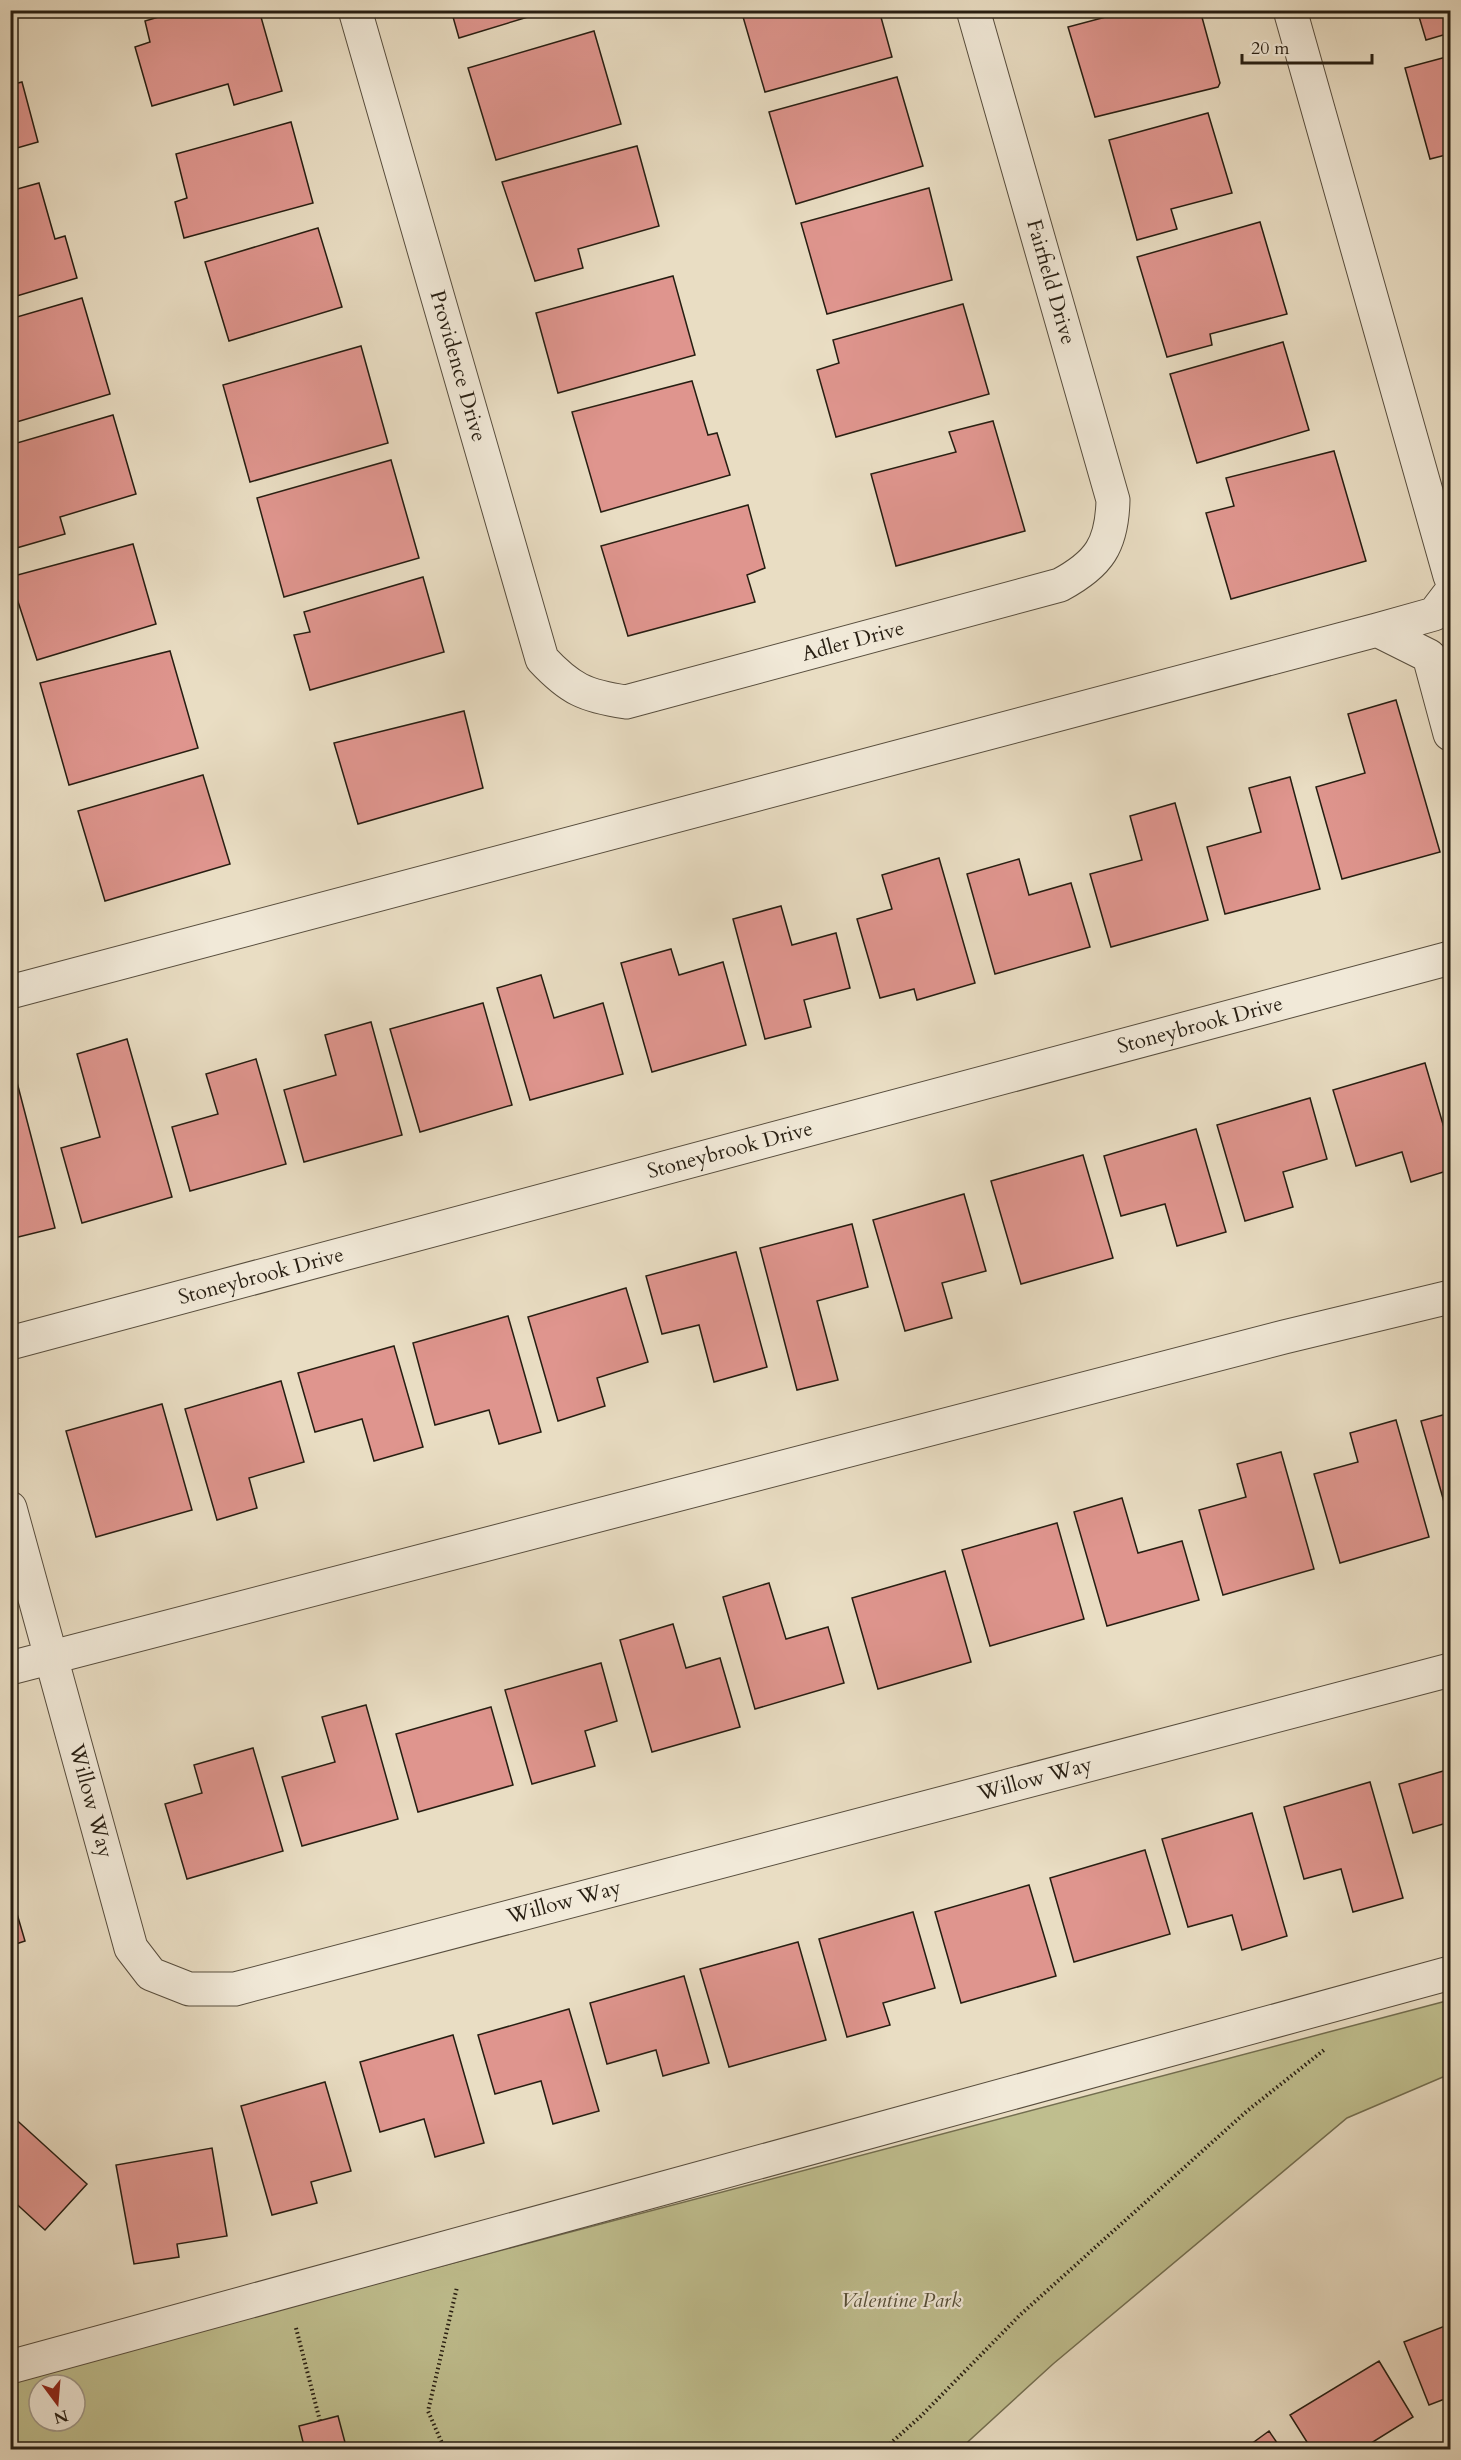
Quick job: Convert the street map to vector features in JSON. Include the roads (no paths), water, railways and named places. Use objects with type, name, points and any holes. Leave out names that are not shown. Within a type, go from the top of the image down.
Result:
[{"type":"street","name":"Providence Drive","points":[[355,10],[542,659],[564,682],[593,698]]},
{"type":"street","name":"Fairfield Drive","points":[[973,10],[1113,500],[1112,528],[1102,552]]},
{"type":"street","points":[[1290,10],[1450,576]]},
{"type":"street","name":"Adler Drive","points":[[593,698],[626,702],[1060,585],[1084,572],[1102,552]]},
{"type":"street","points":[[10,992],[1377,630],[1434,614],[1450,593]]},
{"type":"street","points":[[1377,630],[1429,656],[1450,734]]},
{"type":"street","name":"Stoneybrook Drive","points":[[10,1343],[1450,958]]},
{"type":"street","points":[[10,1668],[1284,1337],[1450,1297]]},
{"type":"street","name":"Willow Way","points":[[10,1508],[132,1948],[151,1974],[189,1989],[235,1989],[1450,1670]]},
{"type":"street","points":[[10,2367],[1450,1973]]},
{"type":"park label","name":"Valentine Park","points":[[901,2300]]}]
